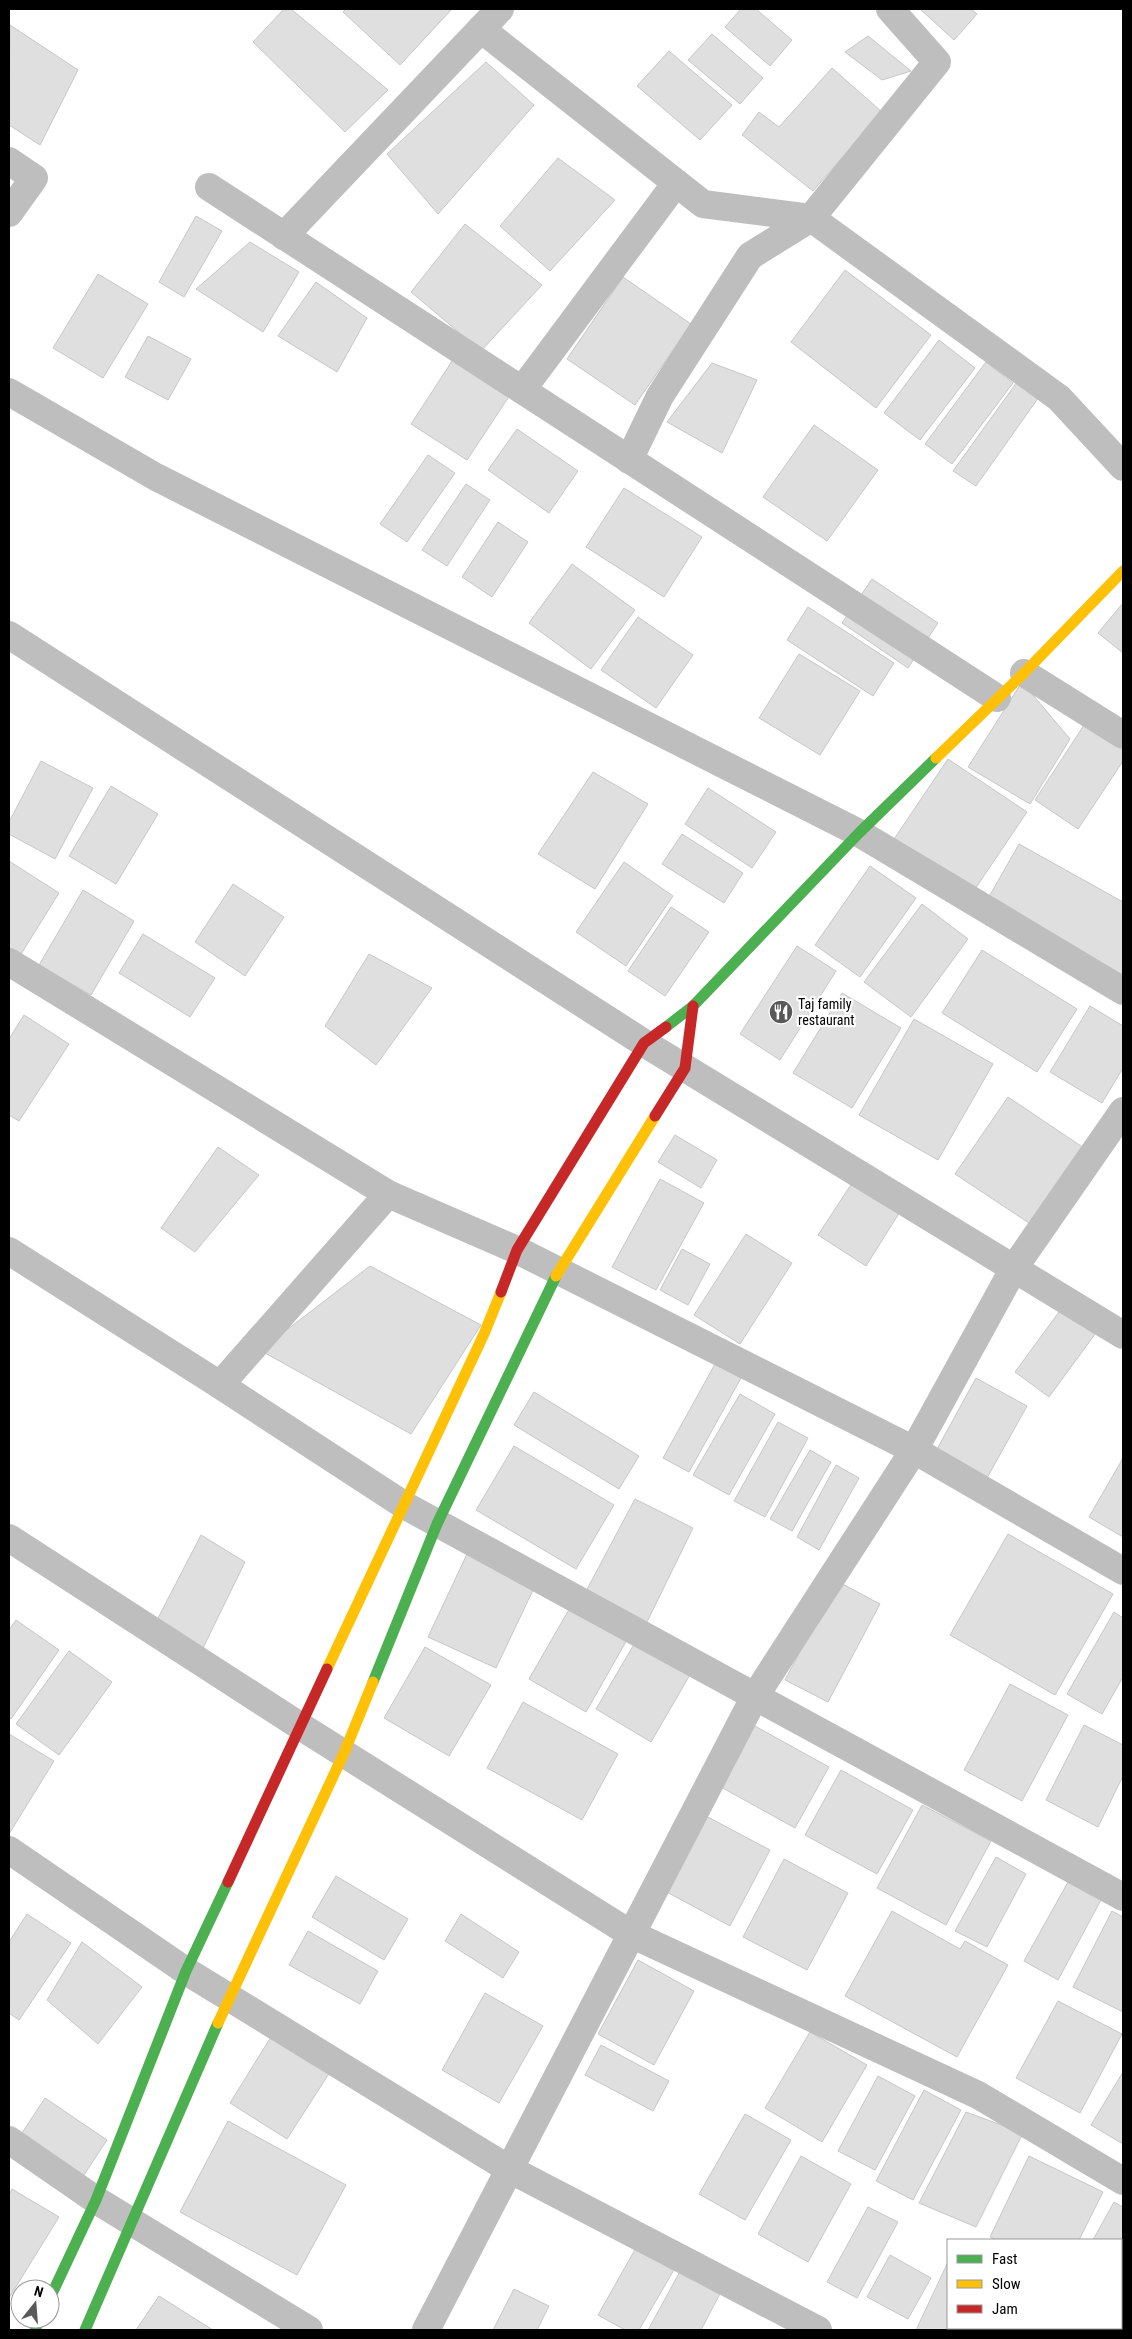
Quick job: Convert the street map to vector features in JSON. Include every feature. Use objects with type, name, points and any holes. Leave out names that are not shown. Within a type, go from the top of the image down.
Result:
[{"type":"main road","points":[[59,2279],[96,2200],[186,1971],[484,1334],[517,1250],[644,1043],[693,1006],[859,833],[1024,673],[1123,571]]},
{"type":"main road","points":[[85,2330],[229,1997],[344,1754],[437,1524],[559,1271],[685,1068],[693,1006]]},
{"type":"street","points":[[284,236],[500,9]]},
{"type":"street","points":[[629,460],[660,396],[750,256],[811,218],[937,62],[890,9]]},
{"type":"street","points":[[481,29],[703,204],[811,218],[1059,398],[1123,467]]},
{"type":"street","points":[[9,161],[34,178],[9,213]]},
{"type":"street","points":[[522,390],[676,183]]},
{"type":"street","points":[[209,187],[997,698]]},
{"type":"street","points":[[9,392],[156,477],[859,833],[1123,991]]},
{"type":"street","points":[[9,635],[644,1043],[1123,1335]]},
{"type":"street","points":[[1024,673],[1123,735]]},
{"type":"street","points":[[9,962],[388,1194],[517,1250],[914,1450],[1123,1571]]},
{"type":"street","points":[[426,2330],[754,1698],[914,1450],[1014,1268],[1123,1112]]},
{"type":"street","points":[[220,1385],[388,1194]]},
{"type":"street","points":[[9,1251],[404,1505],[754,1698],[1123,1897]]},
{"type":"street","points":[[9,1538],[300,1726],[631,1934],[978,2095],[1123,2181]]},
{"type":"street","points":[[9,1850],[186,1971],[509,2169],[818,2330]]},
{"type":"street","points":[[9,2140],[96,2200],[309,2330]]},
{"type":"building","points":[[284,9],[291,9],[388,90],[345,132],[253,42]]},
{"type":"building","points":[[346,9],[452,9],[400,65],[343,12]]},
{"type":"building","points":[[741,9],[756,9],[792,40],[770,66],[725,27]]},
{"type":"building","points":[[920,9],[971,9],[977,14],[954,40]]},
{"type":"building","points":[[10,25],[78,70],[40,145],[9,125]]},
{"type":"building","points":[[712,34],[763,78],[740,104],[688,60]]},
{"type":"building","points":[[868,36],[911,71],[882,80],[845,52]]},
{"type":"building","points":[[669,51],[732,105],[700,140],[637,86]]},
{"type":"building","points":[[486,62],[534,105],[438,214],[387,154]]},
{"type":"building","points":[[832,68],[882,112],[813,191],[742,135],[759,112],[779,127]]},
{"type":"building","points":[[558,158],[615,200],[550,271],[500,226]]},
{"type":"building","points":[[196,216],[222,231],[184,297],[159,282]]},
{"type":"building","points":[[465,224],[542,285],[481,351],[411,292]]},
{"type":"building","points":[[250,242],[299,272],[263,332],[196,289]]},
{"type":"building","points":[[845,270],[931,335],[876,408],[791,342]]},
{"type":"building","points":[[98,274],[148,304],[103,378],[53,348]]},
{"type":"building","points":[[623,277],[691,324],[635,405],[567,359]]},
{"type":"building","points":[[316,282],[367,318],[337,372],[278,336]]},
{"type":"building","points":[[148,336],[191,359],[168,400],[125,377]]},
{"type":"building","points":[[939,340],[975,368],[920,440],[884,413]]},
{"type":"building","points":[[456,355],[512,392],[467,460],[411,424]]},
{"type":"building","points":[[986,362],[1013,383],[952,464],[925,444]]},
{"type":"building","points":[[712,363],[757,380],[722,453],[667,422]]},
{"type":"building","points":[[1017,382],[1039,397],[976,486],[953,471]]},
{"type":"building","points":[[814,425],[878,470],[827,541],[763,497]]},
{"type":"building","points":[[517,429],[578,471],[549,513],[488,470]]},
{"type":"building","points":[[428,455],[455,473],[407,542],[380,524]]},
{"type":"building","points":[[466,484],[490,500],[447,566],[422,550]]},
{"type":"building","points":[[624,488],[702,537],[664,597],[586,547]]},
{"type":"building","points":[[498,522],[528,542],[492,597],[462,577]]},
{"type":"building","points":[[572,564],[635,610],[591,669],[529,623]]},
{"type":"building","points":[[872,579],[938,623],[908,668],[842,623]]},
{"type":"building","points":[[1123,603],[1123,653],[1098,633]]},
{"type":"building","points":[[808,607],[894,663],[873,696],[787,640]]},
{"type":"building","points":[[638,617],[693,655],[656,708],[601,670]]},
{"type":"building","points":[[799,654],[860,691],[820,755],[759,718]]},
{"type":"building","points":[[1022,682],[1070,739],[1030,804],[968,767]]},
{"type":"building","points":[[1090,716],[1123,739],[1123,761],[1078,829],[1035,800]]},
{"type":"building","points":[[948,759],[1027,812],[971,895],[892,842]]},
{"type":"building","points":[[41,761],[93,788],[55,859],[9,834],[9,822]]},
{"type":"building","points":[[593,772],[648,804],[595,889],[538,854]]},
{"type":"building","points":[[111,786],[158,814],[116,884],[69,856]]},
{"type":"building","points":[[708,788],[776,832],[752,868],[685,824]]},
{"type":"building","points":[[682,834],[743,873],[724,903],[662,864]]},
{"type":"building","points":[[1019,844],[1123,902],[1123,979],[986,902]]},
{"type":"building","points":[[9,861],[59,893],[13,967],[9,964]]},
{"type":"building","points":[[624,862],[673,896],[626,966],[576,932]]},
{"type":"building","points":[[870,866],[916,898],[860,977],[815,945]]},
{"type":"building","points":[[233,884],[284,917],[245,976],[195,942]]},
{"type":"building","points":[[83,890],[134,921],[91,995],[39,965]]},
{"type":"building","points":[[922,904],[968,939],[911,1017],[864,982]]},
{"type":"building","points":[[671,907],[709,932],[665,996],[628,971]]},
{"type":"building","points":[[143,934],[215,978],[190,1017],[119,973]]},
{"type":"building","points":[[797,946],[836,971],[780,1060],[740,1034]]},
{"type":"building","points":[[982,950],[1077,1009],[1037,1072],[942,1013]]},
{"type":"building","points":[[369,954],[432,988],[376,1065],[325,1026]]},
{"type":"building","points":[[842,993],[901,1028],[852,1108],[793,1073]]},
{"type":"building","points":[[1090,1006],[1123,1026],[1123,1068],[1102,1103],[1050,1072]]},
{"type":"building","points":[[24,1015],[69,1044],[19,1121],[9,1115],[9,1039]]},
{"type":"building","points":[[914,1019],[993,1064],[938,1160],[859,1115]]},
{"type":"building","points":[[1008,1097],[1087,1150],[1035,1227],[955,1174]]},
{"type":"building","points":[[675,1135],[717,1160],[701,1188],[658,1162]]},
{"type":"building","points":[[218,1147],[259,1175],[195,1252],[161,1228]]},
{"type":"building","points":[[856,1177],[903,1207],[866,1266],[818,1235]]},
{"type":"building","points":[[660,1179],[704,1203],[656,1290],[612,1267]]},
{"type":"building","points":[[746,1234],[792,1263],[740,1344],[694,1315]]},
{"type":"building","points":[[682,1249],[710,1264],[688,1305],[660,1290]]},
{"type":"building","points":[[370,1266],[481,1325],[411,1434],[265,1353],[267,1345]]},
{"type":"building","points":[[1067,1301],[1101,1326],[1049,1397],[1015,1372]]},
{"type":"building","points":[[715,1364],[741,1378],[689,1472],[663,1458]]},
{"type":"building","points":[[976,1378],[1027,1406],[987,1478],[936,1451]]},
{"type":"building","points":[[534,1392],[639,1456],[619,1489],[514,1425]]},
{"type":"building","points":[[740,1394],[775,1414],[729,1495],[693,1475]]},
{"type":"building","points":[[778,1422],[808,1438],[765,1517],[734,1501]]},
{"type":"building","points":[[514,1446],[614,1505],[576,1569],[476,1510]]},
{"type":"building","points":[[810,1450],[831,1462],[792,1531],[770,1519]]},
{"type":"building","points":[[1123,1458],[1123,1537],[1089,1517]]},
{"type":"building","points":[[836,1465],[859,1478],[819,1550],[797,1537]]},
{"type":"building","points":[[635,1499],[693,1528],[644,1628],[585,1593]]},
{"type":"building","points":[[1008,1534],[1113,1594],[1055,1695],[950,1635]]},
{"type":"building","points":[[201,1535],[245,1562],[203,1648],[157,1620]]},
{"type":"building","points":[[467,1554],[535,1586],[496,1668],[428,1637]]},
{"type":"building","points":[[837,1581],[880,1604],[828,1702],[785,1680]]},
{"type":"building","points":[[571,1606],[628,1638],[586,1712],[529,1679]]},
{"type":"building","points":[[1114,1612],[1123,1618],[1123,1677],[1102,1714],[1067,1694]]},
{"type":"building","points":[[16,1620],[59,1650],[11,1719],[9,1718],[9,1630]]},
{"type":"building","points":[[636,1641],[691,1673],[651,1742],[596,1709]]},
{"type":"building","points":[[425,1647],[491,1685],[449,1756],[384,1718]]},
{"type":"building","points":[[69,1651],[112,1682],[59,1755],[16,1724]]},
{"type":"building","points":[[1010,1684],[1068,1715],[1022,1801],[964,1770]]},
{"type":"building","points":[[523,1702],[618,1754],[582,1820],[487,1768]]},
{"type":"building","points":[[744,1720],[829,1767],[795,1828],[710,1781]]},
{"type":"building","points":[[1084,1725],[1123,1745],[1123,1776],[1098,1827],[1046,1800]]},
{"type":"building","points":[[9,1734],[54,1761],[9,1834]]},
{"type":"building","points":[[841,1770],[913,1810],[877,1874],[805,1835]]},
{"type":"building","points":[[922,1805],[991,1841],[946,1925],[877,1888]]},
{"type":"building","points":[[704,1815],[770,1850],[730,1926],[663,1890]]},
{"type":"building","points":[[996,1857],[1026,1874],[987,1947],[955,1931]]},
{"type":"building","points":[[784,1859],[848,1893],[807,1970],[743,1937]]},
{"type":"building","points":[[336,1876],[408,1919],[384,1960],[312,1917]]},
{"type":"building","points":[[1068,1882],[1101,1900],[1058,1980],[1024,1961]]},
{"type":"building","points":[[892,1911],[960,1949],[965,1941],[1008,1965],[957,2057],[845,1996]]},
{"type":"building","points":[[1112,1911],[1123,1917],[1123,2012],[1073,1987]]},
{"type":"building","points":[[27,1914],[71,1943],[19,2020],[9,2013],[9,1942]]},
{"type":"building","points":[[461,1914],[519,1952],[503,1978],[445,1941]]},
{"type":"building","points":[[308,1931],[378,1971],[360,2004],[289,1965]]},
{"type":"building","points":[[82,1942],[142,1987],[98,2044],[47,2000]]},
{"type":"building","points":[[638,1960],[694,1991],[654,2065],[598,2034]]},
{"type":"building","points":[[485,1993],[543,2026],[499,2103],[442,2070]]},
{"type":"building","points":[[1058,2001],[1122,2034],[1080,2113],[1016,2078]]},
{"type":"building","points":[[274,2032],[332,2069],[287,2139],[230,2103]]},
{"type":"building","points":[[810,2032],[867,2065],[822,2142],[765,2108]]},
{"type":"building","points":[[601,2045],[669,2081],[653,2111],[585,2075]]},
{"type":"building","points":[[1123,2072],[1123,2144],[1091,2125]]},
{"type":"building","points":[[878,2076],[915,2096],[875,2170],[838,2151]]},
{"type":"building","points":[[924,2090],[961,2110],[913,2200],[876,2181]]},
{"type":"building","points":[[45,2098],[107,2140],[80,2181],[18,2139]]},
{"type":"building","points":[[966,2112],[1023,2133],[976,2227],[919,2203]]},
{"type":"building","points":[[745,2114],[791,2140],[745,2220],[699,2194]]},
{"type":"building","points":[[228,2121],[346,2185],[297,2275],[180,2212]]},
{"type":"building","points":[[801,2156],[851,2184],[808,2262],[758,2234]]},
{"type":"building","points":[[1029,2156],[1103,2192],[1080,2239],[995,2239],[990,2237]]},
{"type":"building","points":[[12,2189],[59,2217],[21,2279],[10,2279],[9,2298],[9,2195]]},
{"type":"building","points":[[1114,2202],[1123,2207],[1122,2276],[1122,2239],[1094,2239]]},
{"type":"building","points":[[868,2207],[898,2222],[857,2298],[827,2282]]},
{"type":"building","points":[[637,2246],[675,2268],[639,2330],[625,2330],[598,2315]]},
{"type":"building","points":[[890,2255],[931,2278],[908,2319],[867,2297]]},
{"type":"building","points":[[947,2264],[947,2329],[973,2329],[916,2330]]},
{"type":"building","points":[[683,2266],[723,2288],[701,2330],[648,2330]]},
{"type":"building","points":[[514,2289],[549,2306],[537,2330],[493,2330]]},
{"type":"building","points":[[159,2296],[213,2330],[136,2330]]},
{"type":"building","points":[[1032,2329],[1080,2329],[1080,2330]]},
{"type":"traffic: fast","points":[[666,1027],[693,1006],[859,833],[936,758]]},
{"type":"traffic: fast","points":[[373,1682],[437,1524],[556,1276]]},
{"type":"traffic: fast","points":[[59,2279],[96,2200],[186,1971],[228,1882]]},
{"type":"traffic: fast","points":[[85,2330],[218,2023]]},
{"type":"traffic: slow","points":[[936,758],[1024,673],[1123,571]]},
{"type":"traffic: slow","points":[[556,1276],[655,1116]]},
{"type":"traffic: slow","points":[[327,1669],[484,1334],[501,1292]]},
{"type":"traffic: slow","points":[[218,2023],[344,1753],[373,1682]]},
{"type":"traffic: jam","points":[[655,1116],[685,1068],[693,1006]]},
{"type":"traffic: jam","points":[[501,1292],[517,1250],[644,1043],[666,1027]]},
{"type":"traffic: jam","points":[[228,1882],[327,1669]]},
{"type":"place","name":"Taj family restaurant","points":[[781,1012]]}]
